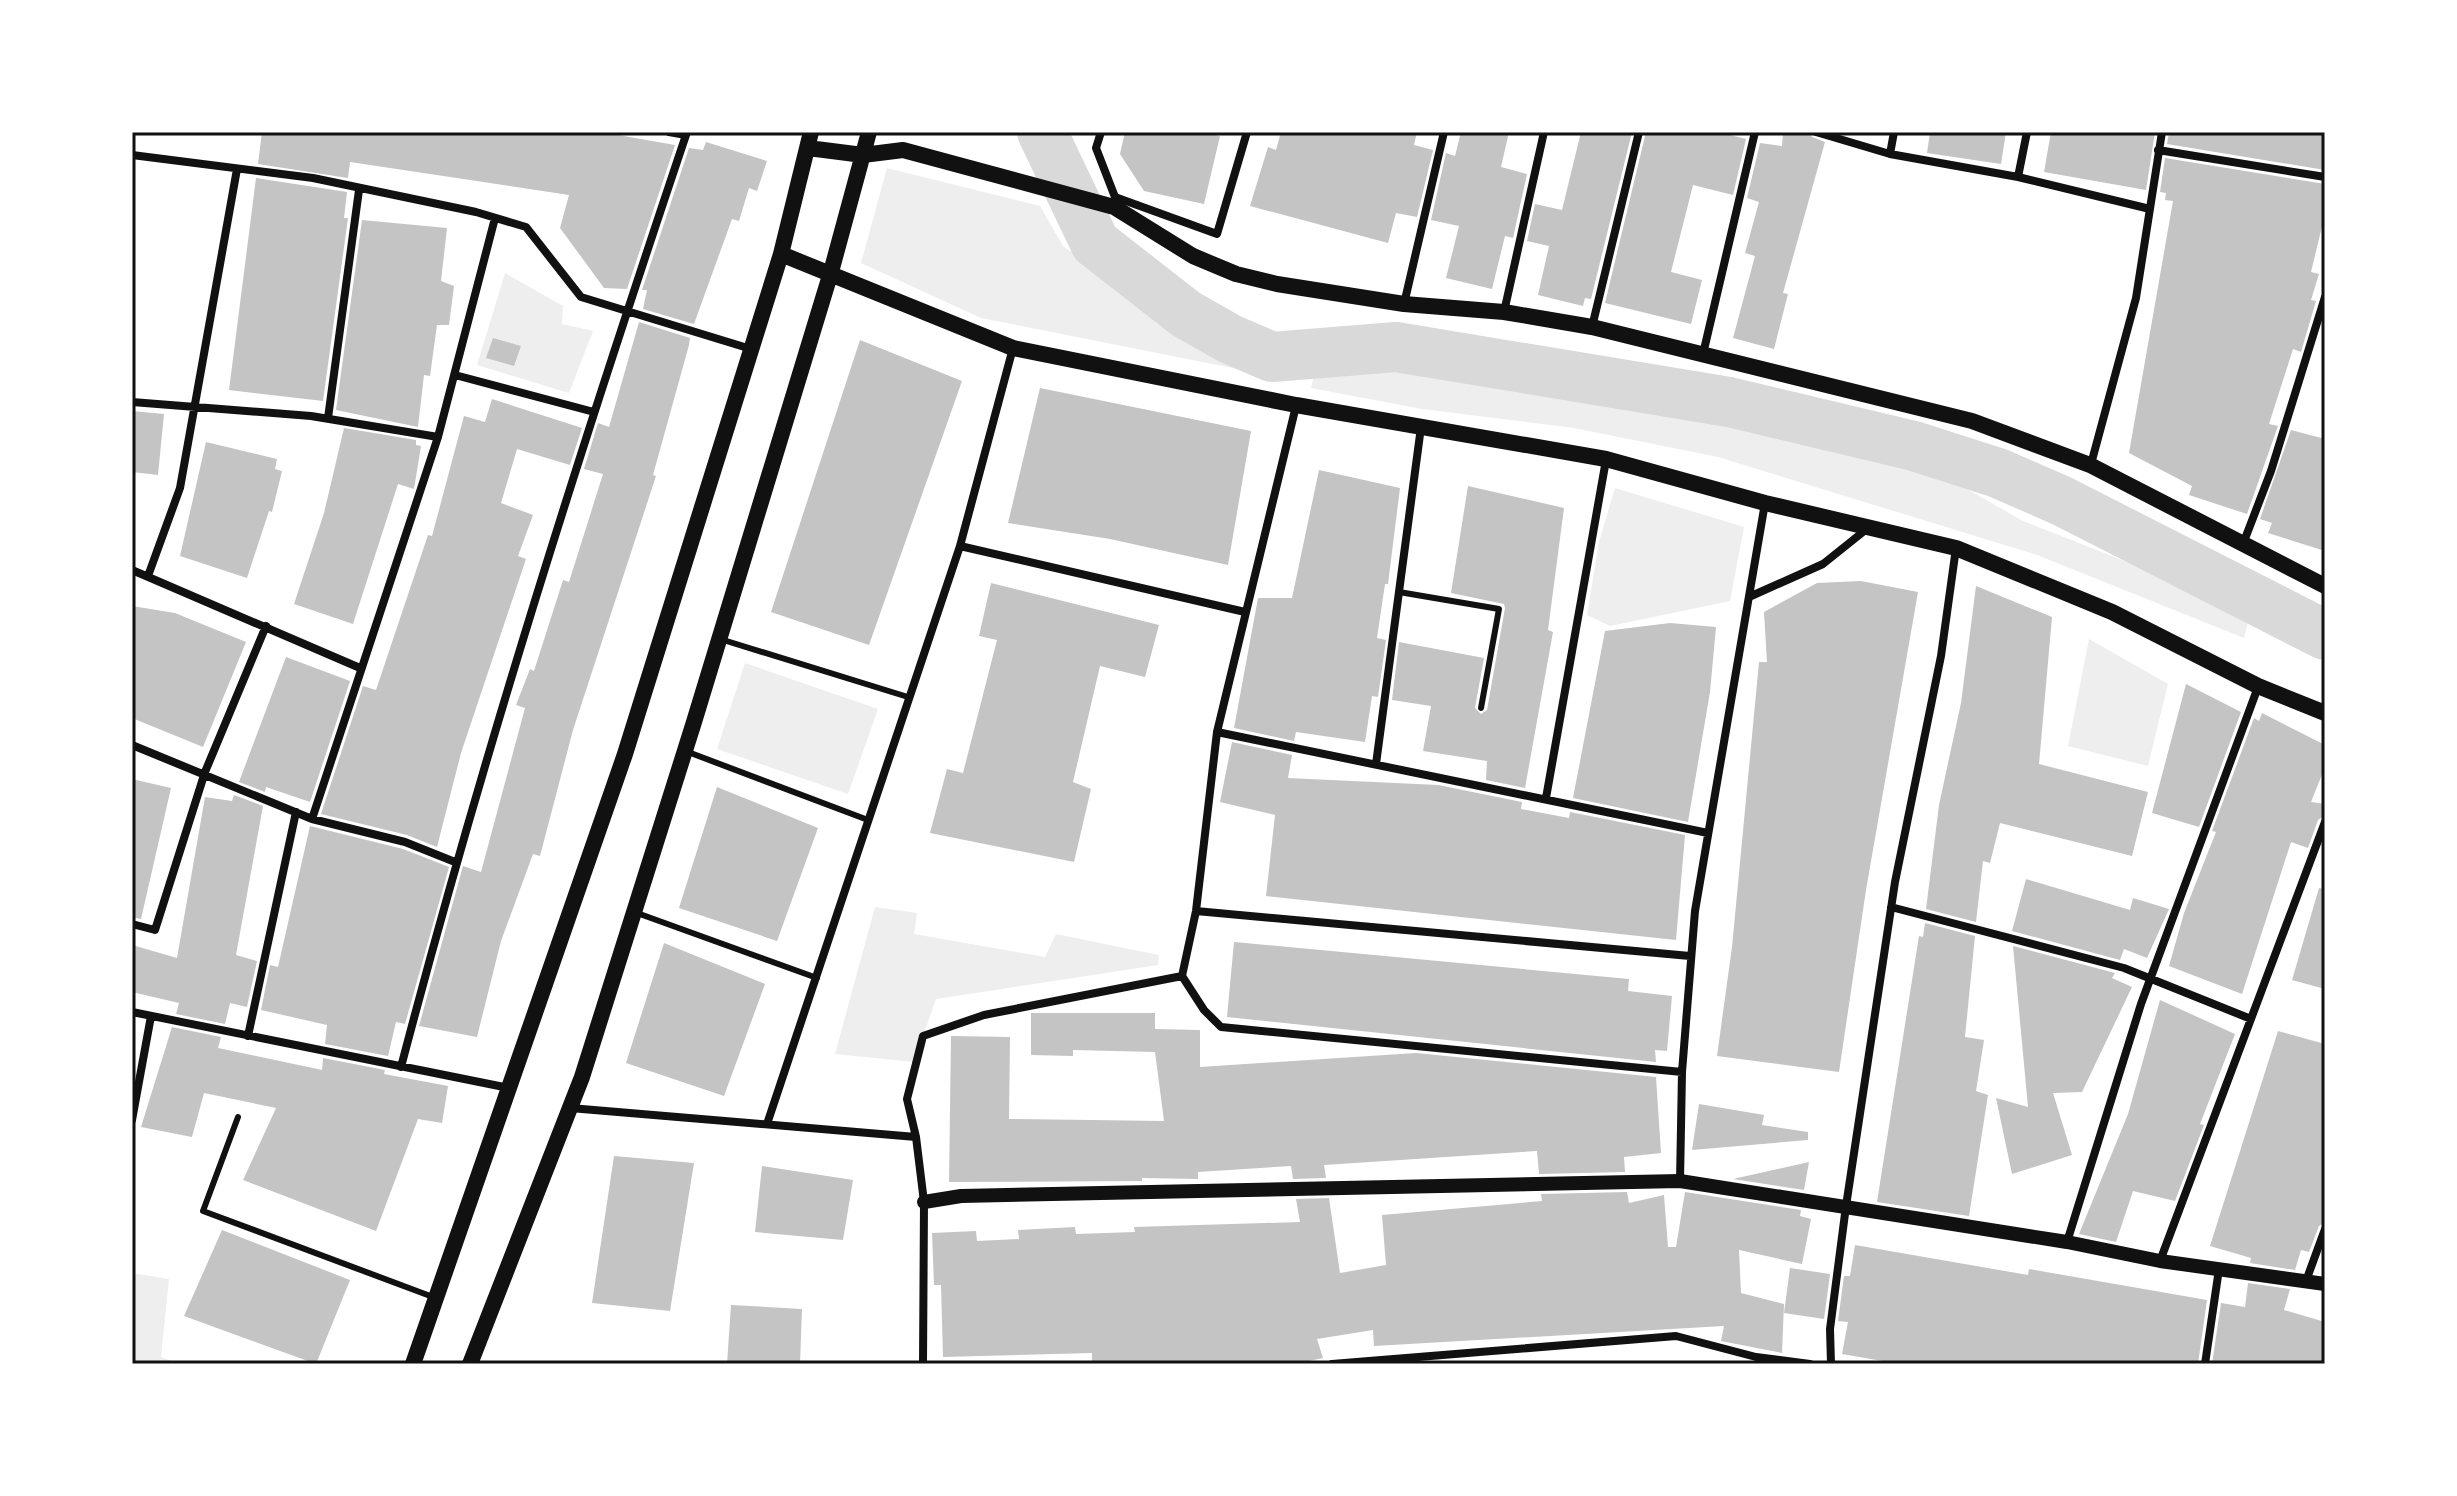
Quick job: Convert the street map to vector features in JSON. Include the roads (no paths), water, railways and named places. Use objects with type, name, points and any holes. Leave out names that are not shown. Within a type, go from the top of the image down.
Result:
[{"type":"main road","points":[[470,1364],[569,1108],[634,912],[831,272],[869,132]]},
{"type":"main road","points":[[413,1364],[625,754],[781,254],[809,140],[863,155],[903,150],[1114,207],[1193,256],[1236,274],[1277,284],[1404,304],[1504,312],[1592,327],[1972,421],[2090,465],[2325,586]]},
{"type":"main road","points":[[781,254],[1013,348],[1296,405],[1606,459],[1765,503],[1956,548],[2112,612],[2258,686],[2325,713]]},
{"type":"street","points":[[401,1067],[455,862],[594,412],[686,133],[669,132]]},
{"type":"street","points":[[1101,132],[1096,148],[1115,197],[1217,234],[1247,132]]},
{"type":"street","points":[[1404,304],[1444,132]]},
{"type":"street","points":[[1504,312],[1544,132]]},
{"type":"street","points":[[1592,327],[1639,132]]},
{"type":"street","points":[[1703,354],[1755,132]]},
{"type":"street","points":[[1816,132],[1890,154],[2018,177],[2150,209]]},
{"type":"street","points":[[1890,154],[1894,132]]},
{"type":"street","points":[[2018,177],[2027,132]]},
{"type":"street","points":[[2090,465],[2136,298],[2162,132]]},
{"type":"street","points":[[2158,150],[2325,177]]},
{"type":"street","points":[[132,155],[313,178],[526,227],[581,297],[626,314],[751,349]]},
{"type":"street","points":[[148,576],[180,488],[237,169]]},
{"type":"street","points":[[328,418],[359,190]]},
{"type":"street","points":[[312,819],[438,437],[495,218]]},
{"type":"street","points":[[2242,545],[2271,471],[2325,297]]},
{"type":"street","points":[[767,1124],[960,546],[1013,348]]},
{"type":"street","points":[[455,375],[594,412]]},
{"type":"street","points":[[132,402],[328,418],[438,437]]},
{"type":"street","points":[[1296,405],[1217,732],[1196,911],[1182,976],[1204,1010],[1221,1027],[1682,1072]]},
{"type":"street","points":[[1376,764],[1421,427]]},
{"type":"street","points":[[1546,798],[1606,459]]},
{"type":"street","points":[[1680,1181],[1682,1072],[1690,956],[1765,503]]},
{"type":"street","points":[[1749,597],[1823,564],[1868,528]]},
{"type":"street","points":[[960,546],[1245,612]]},
{"type":"street","points":[[1831,1364],[1830,1329],[1846,1206],[1891,907],[1941,656],[1956,548]]},
{"type":"street","points":[[132,570],[360,668]]},
{"type":"street","points":[[132,924],[155,930],[205,772],[266,626]]},
{"type":"street","points":[[2067,1242],[2150,980],[2258,686]]},
{"type":"street","points":[[1217,732],[1708,833]]},
{"type":"street","points":[[132,745],[205,772],[312,819],[405,842],[455,862]]},
{"type":"street","points":[[248,1036],[296,812]]},
{"type":"street","points":[[2160,1261],[2325,822]]},
{"type":"street","points":[[1891,907],[2124,968],[2251,1019]]},
{"type":"street","points":[[1196,911],[1690,956]]},
{"type":"street","points":[[923,1364],[924,1202],[916,1137],[907,1099],[923,1036],[984,1015],[1182,976]]},
{"type":"street","points":[[132,1012],[509,1088]]},
{"type":"street","points":[[132,1120],[151,1016]]},
{"type":"street","points":[[569,1108],[916,1137]]},
{"type":"street","points":[[924,1202],[961,1196],[1680,1181],[2067,1242],[2160,1261],[2325,1284]]},
{"type":"street","points":[[2306,1281],[2325,1229]]},
{"type":"street","points":[[2205,1364],[2219,1269]]},
{"type":"street","points":[[1332,1364],[1676,1336],[1756,1357],[1810,1364]]},
{"type":"lane","points":[[1399,592],[1499,609],[1481,708]]},
{"type":"lane","points":[[719,639],[908,697]]},
{"type":"lane","points":[[685,751],[868,820]]},
{"type":"lane","points":[[634,912],[817,978]]},
{"type":"lane","points":[[238,1117],[203,1211],[436,1298]]},
{"type":"waterway","points":[[1042,132],[1095,243],[1186,314],[1230,339],[1272,357],[1396,347],[1729,402],[1914,446],[1998,473],[2062,501],[2325,635]]}]
